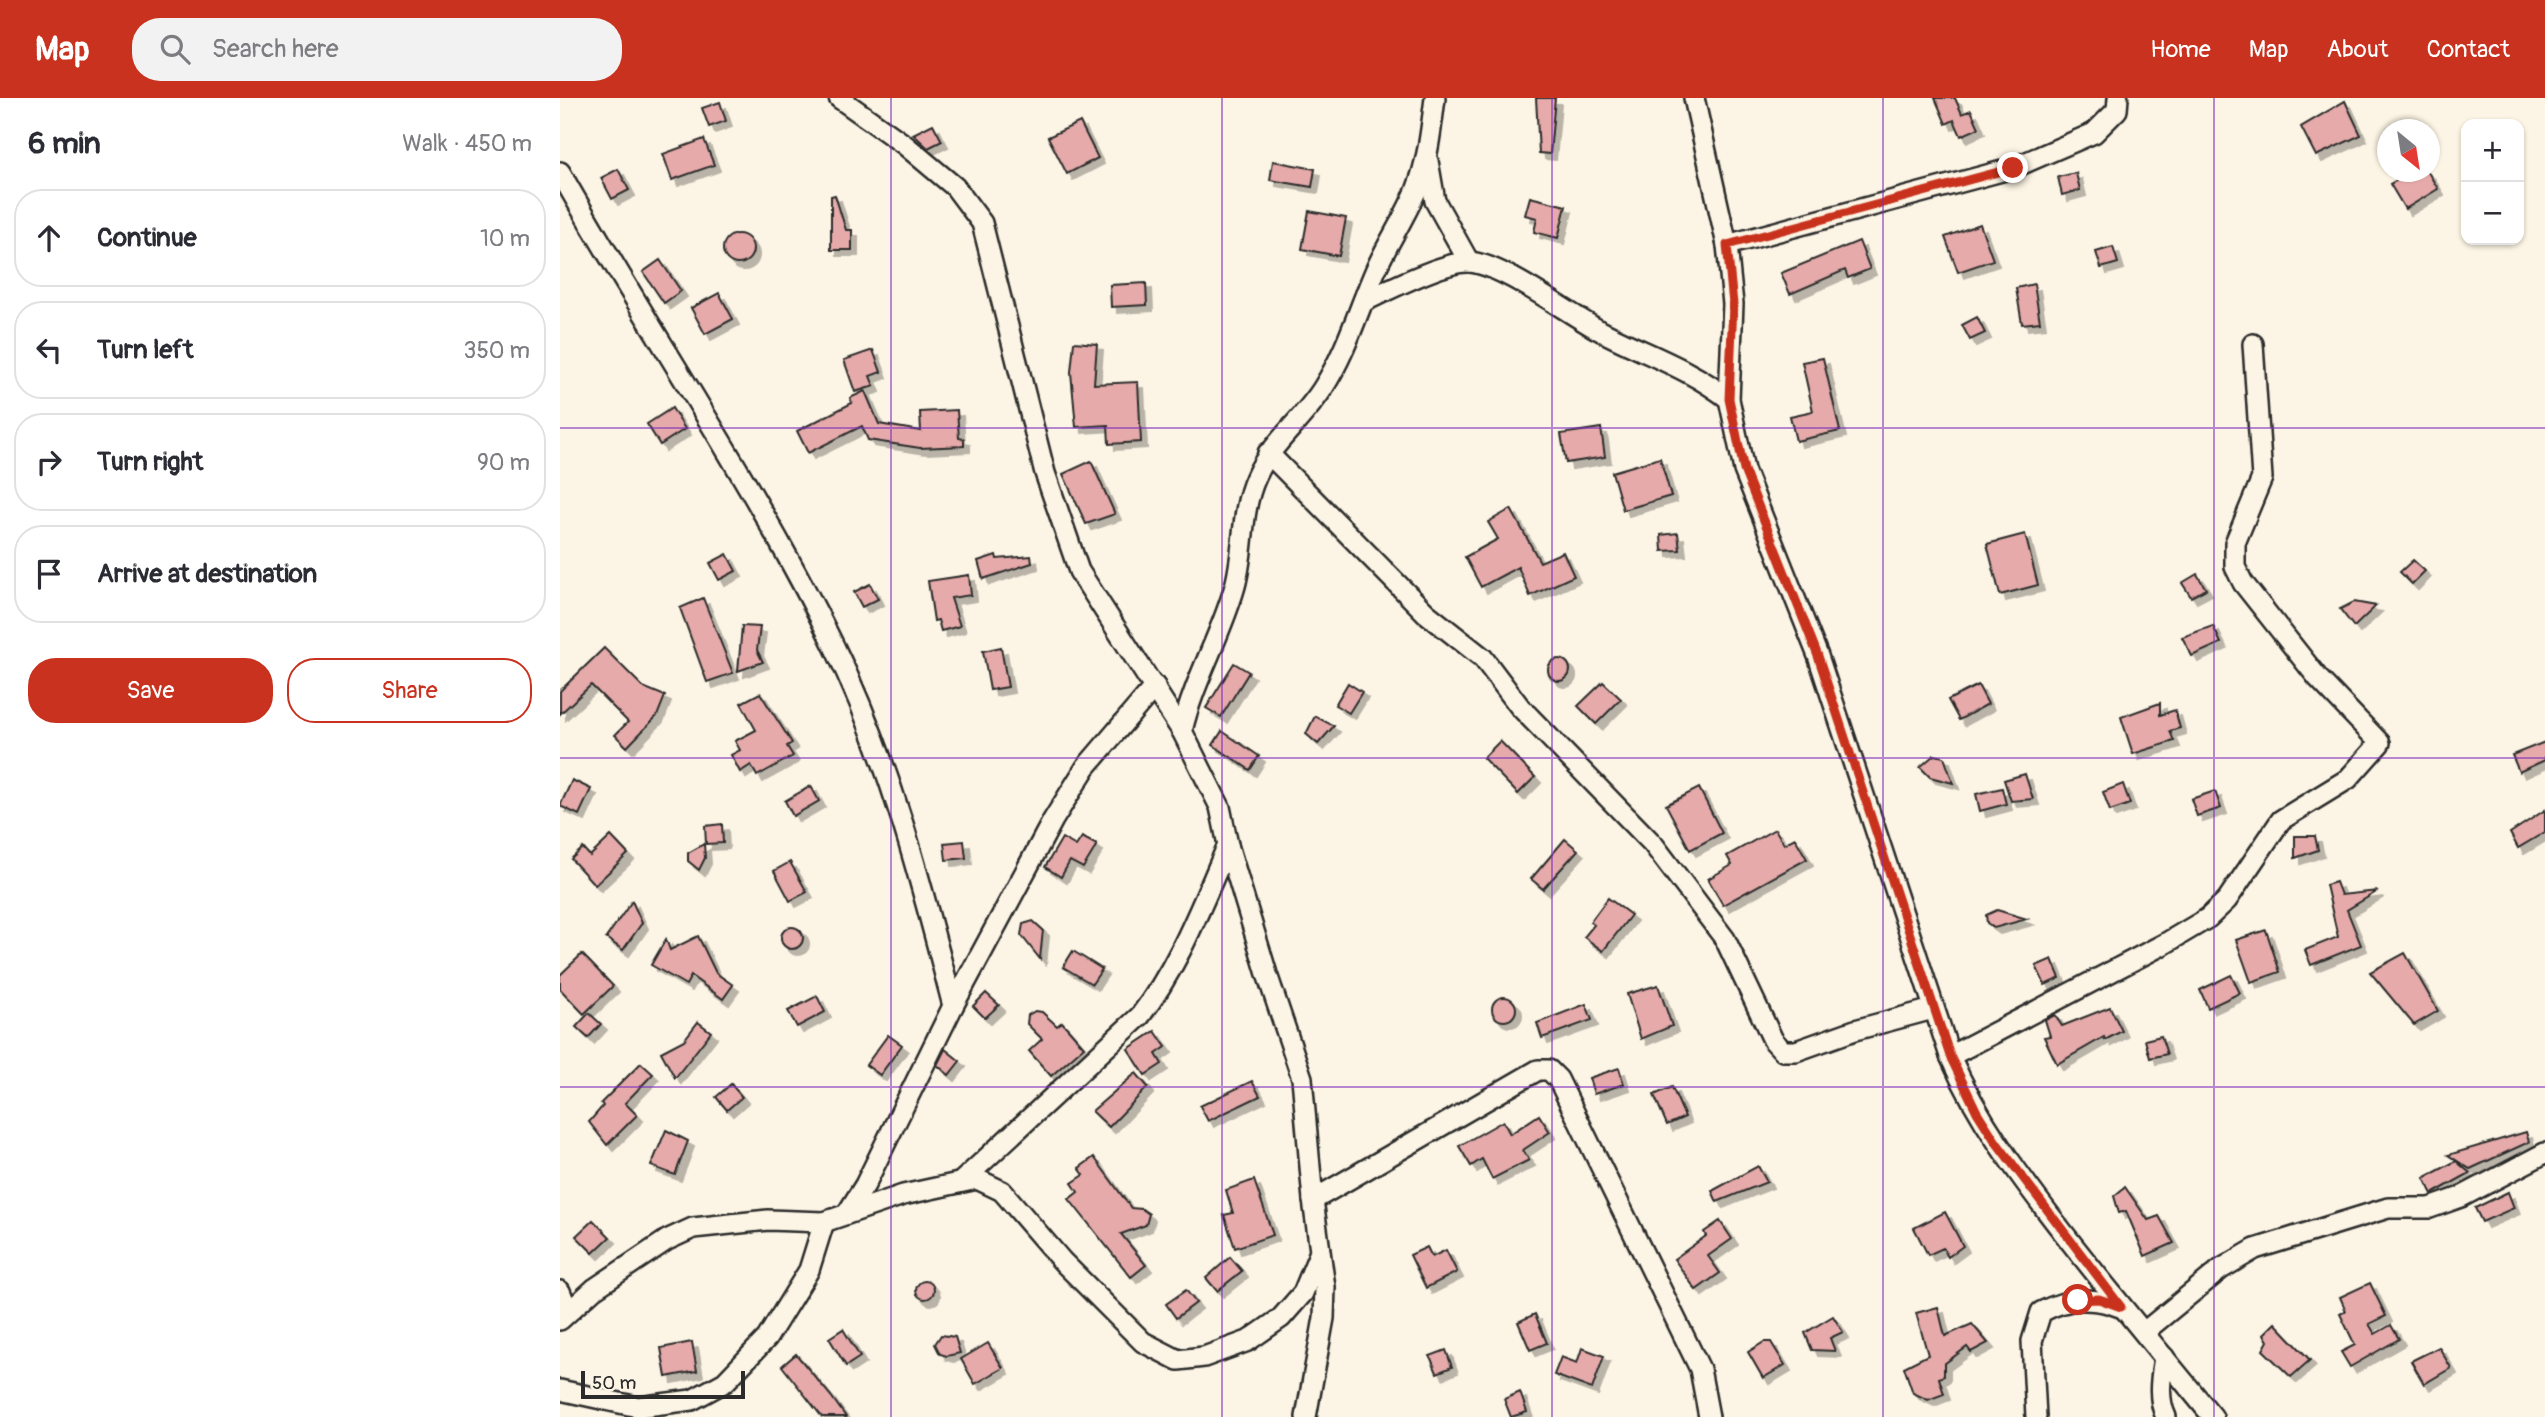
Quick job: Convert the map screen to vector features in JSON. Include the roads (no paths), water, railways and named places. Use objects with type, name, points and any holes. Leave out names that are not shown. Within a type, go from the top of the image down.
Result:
[{"type":"street","points":[[839,98],[905,145],[955,187],[982,223],[1045,473],[1079,571],[1182,731],[1220,807],[1228,845],[1302,1079],[1313,1200],[1325,1287],[1324,1318],[1306,1417]]},
{"type":"street","points":[[1182,731],[1190,696],[1218,637],[1235,587],[1246,506],[1255,478],[1268,453],[1312,405],[1331,376],[1377,268],[1416,192],[1427,158],[1435,98]]},
{"type":"street","points":[[1694,98],[1727,245],[1733,304],[1729,399],[1744,470],[1818,656],[1950,1056],[1977,1112],[1996,1142],[2121,1307],[2213,1417]]},
{"type":"street","points":[[1727,245],[2013,168],[2094,132],[2117,110],[2118,98]]},
{"type":"street","points":[[1427,158],[1434,201],[1469,262]]},
{"type":"street","points":[[560,172],[615,269],[684,376],[834,645],[895,791],[953,1006]]},
{"type":"street","points":[[1365,301],[1417,276],[1469,262],[1504,274],[1599,330],[1681,366],[1729,399]]},
{"type":"street","points":[[1950,1056],[2166,943],[2208,918],[2227,900],[2281,820],[2348,779],[2380,743],[2318,678],[2243,583],[2235,567],[2235,543],[2262,478],[2253,344]]},
{"type":"street","points":[[1268,453],[1426,613],[1483,659],[1520,707],[1653,844],[1725,939],[1773,1040],[1783,1051],[1805,1048],[1855,1030],[1933,1009]]},
{"type":"street","points":[[848,1212],[865,1185],[953,1006],[1033,856],[1086,767],[1154,686]]},
{"type":"street","points":[[962,1181],[1140,1016],[1156,996],[1228,845]]},
{"type":"street","points":[[1313,1200],[1538,1070],[1549,1070],[1558,1079],[1700,1369],[1709,1417]]},
{"type":"street","points":[[2144,1332],[2221,1269],[2255,1249],[2388,1208],[2430,1208],[2461,1197],[2545,1153]]},
{"type":"street","points":[[564,1315],[594,1289],[667,1240],[693,1228],[742,1221],[824,1222],[848,1212],[977,1179],[1002,1191],[1062,1261],[1143,1342],[1178,1360],[1204,1357],[1248,1341],[1281,1318],[1303,1293],[1319,1252]]},
{"type":"street","points":[[560,1390],[638,1407],[692,1400],[725,1381],[767,1338],[809,1270],[824,1222]]},
{"type":"street","points":[[560,1291],[564,1315]]},
{"type":"street","points":[[2036,1417],[2032,1341],[2041,1312],[2057,1304],[2078,1300],[2099,1299],[2121,1307]]},
{"type":"street","points":[[2164,1357],[2160,1382],[2162,1408],[2166,1417]]}]
